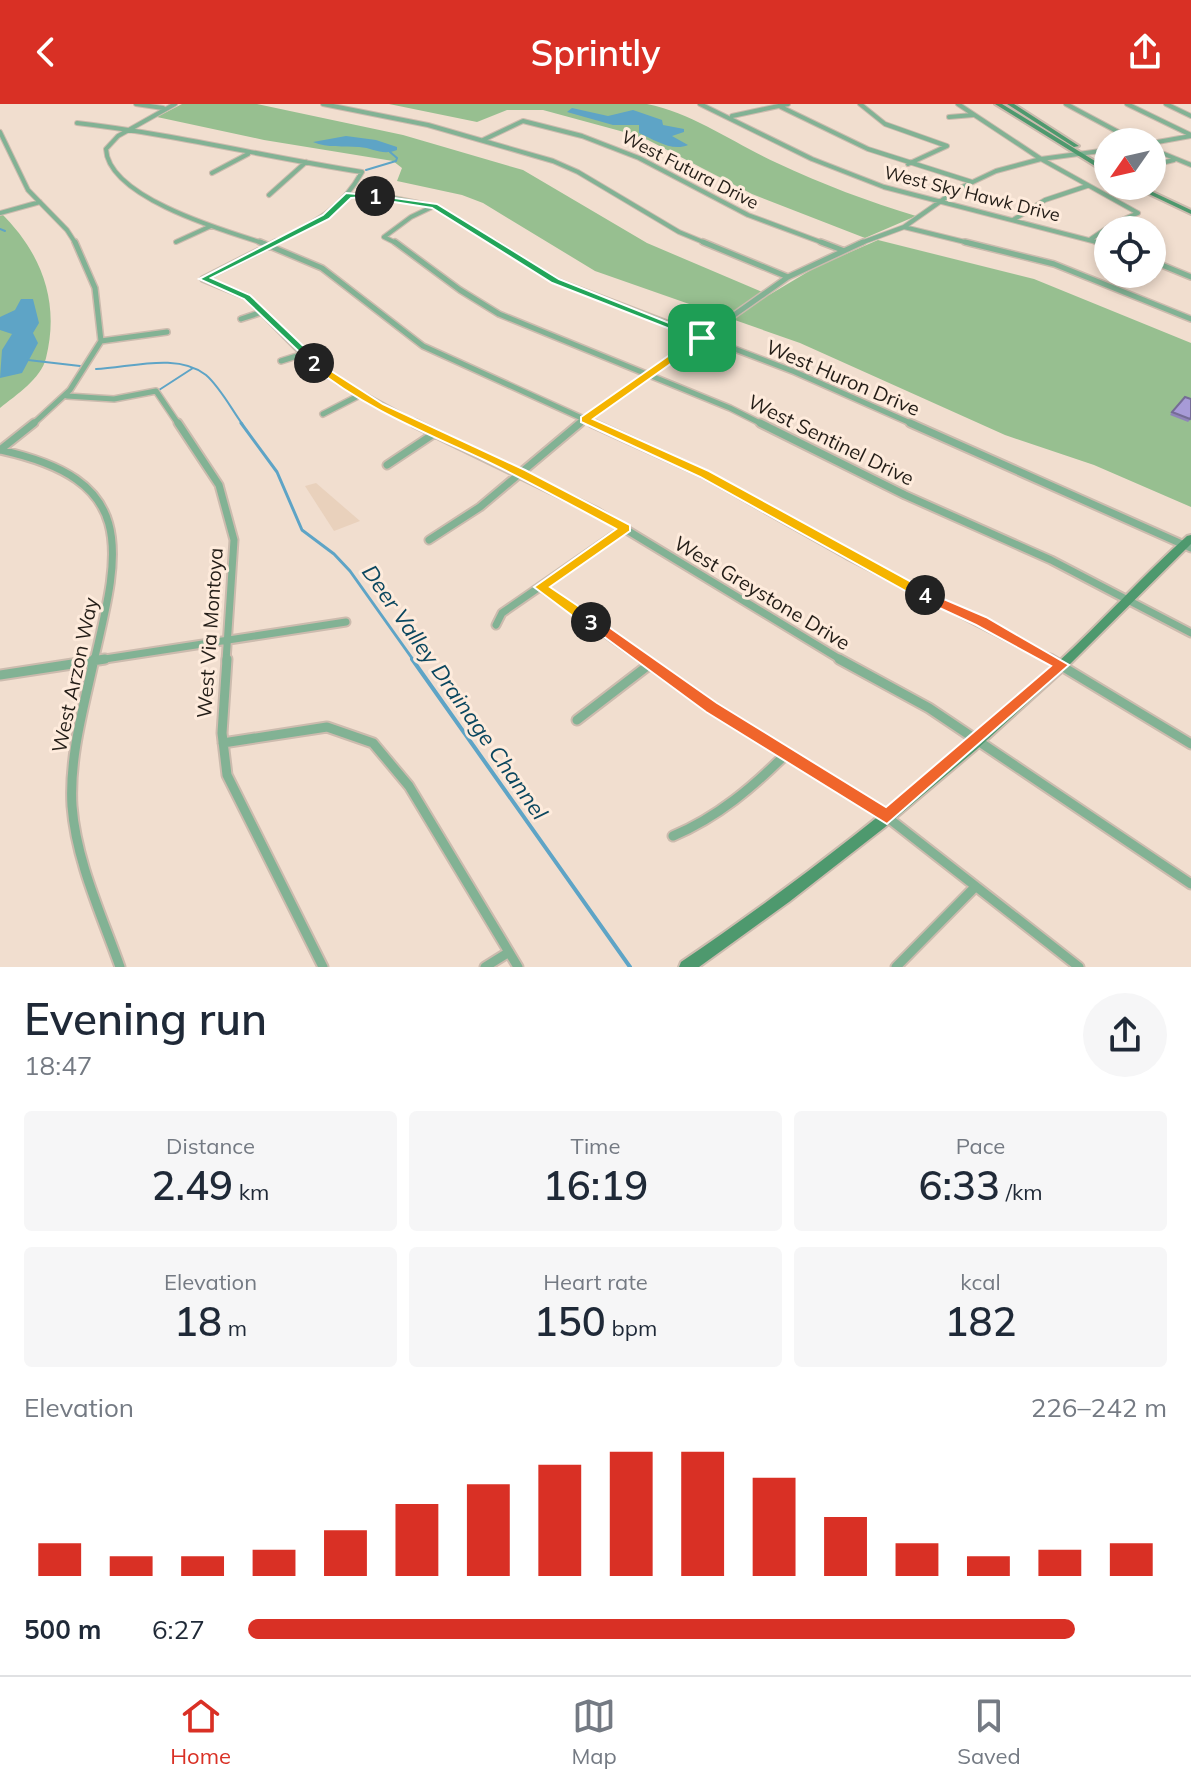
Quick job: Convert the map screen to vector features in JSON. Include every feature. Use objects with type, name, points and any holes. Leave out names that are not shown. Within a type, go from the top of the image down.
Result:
[{"type":"main road","points":[[998,104],[1094,158]]},
{"type":"main road","points":[[1010,104],[1094,162]]},
{"type":"main road","points":[[1166,193],[1191,205]]},
{"type":"main road","points":[[1165,200],[1191,212]]},
{"type":"main road","points":[[686,967],[772,907],[887,817],[1062,665],[1189,543]]},
{"type":"street","points":[[136,104],[165,109]]},
{"type":"street","points":[[175,104],[109,143],[105,152],[107,159],[140,195],[211,226],[304,258],[330,273],[423,346],[704,474],[848,555],[1062,665],[1191,744]]},
{"type":"street","points":[[323,104],[482,140],[565,166],[679,232],[788,277]]},
{"type":"street","name":"West Sky Hawk Drive","points":[[700,104],[731,117],[772,141],[848,174],[939,204],[1094,240]]},
{"type":"street","points":[[731,117],[788,104]]},
{"type":"street","points":[[860,104],[872,117],[885,124],[947,146],[908,164]]},
{"type":"street","points":[[958,104],[1041,159],[1138,213],[1113,224],[1091,239]]},
{"type":"street","points":[[1066,104],[1107,128]]},
{"type":"street","points":[[1127,104],[1191,136]]},
{"type":"street","points":[[1166,104],[1191,116]]},
{"type":"street","points":[[781,107],[825,130],[908,164],[972,182]]},
{"type":"street","points":[[949,117],[973,115]]},
{"type":"street","name":"West Futura Drive","points":[[482,140],[523,121],[613,146],[737,211],[842,250]]},
{"type":"street","points":[[77,123],[362,172],[349,195],[326,217],[269,247]]},
{"type":"street","points":[[0,132],[28,190],[67,230],[88,268],[95,288],[101,341],[87,371],[67,396],[0,450]]},
{"type":"street","points":[[1166,142],[1191,136]]},
{"type":"street","points":[[185,146],[197,142]]},
{"type":"street","points":[[429,540],[480,507],[585,419],[788,277],[842,250],[904,227],[972,182],[996,171],[1041,159],[1094,152]]},
{"type":"street","points":[[212,173],[248,154]]},
{"type":"street","points":[[1166,154],[1191,165]]},
{"type":"street","points":[[1166,162],[1176,159]]},
{"type":"street","points":[[269,195],[306,162]]},
{"type":"street","points":[[1013,220],[1045,200],[1087,186]]},
{"type":"street","name":"West Huron Drive","points":[[349,195],[388,197],[434,206],[556,281],[795,372],[1189,543]]},
{"type":"street","points":[[0,213],[40,202]]},
{"type":"street","name":"West Sentinel Drive","points":[[434,206],[411,217],[384,237],[499,314],[730,408],[905,495],[1051,560],[1191,633]]},
{"type":"street","points":[[176,242],[211,226]]},
{"type":"street","points":[[904,227],[1054,264],[1191,319]]},
{"type":"street","name":"West Greystone Drive","points":[[269,247],[203,279],[247,297],[303,354],[360,395],[521,473],[625,528],[806,641],[929,708],[977,738],[1191,884]]},
{"type":"street","points":[[1166,267],[1191,277]]},
{"type":"street","points":[[241,319],[262,312]]},
{"type":"street","points":[[101,341],[167,332]]},
{"type":"street","points":[[281,361],[303,354]]},
{"type":"street","name":"West Via Montoya","points":[[67,396],[114,399],[156,391],[219,485],[234,540],[223,743],[227,775],[323,967]]},
{"type":"street","points":[[323,414],[360,395]]},
{"type":"street","points":[[387,465],[435,433]]},
{"type":"street","name":"West Arzon Way","points":[[0,450],[34,458],[84,483],[100,503],[111,528],[114,564],[75,765],[72,807],[82,851],[120,967]]},
{"type":"street","points":[[496,625],[502,613],[625,528]]},
{"type":"street","points":[[541,587],[712,708],[887,817],[1079,967]]},
{"type":"street","points":[[0,675],[346,622]]},
{"type":"street","points":[[577,720],[650,664]]},
{"type":"street","points":[[223,743],[327,727],[373,743],[409,786],[518,967]]},
{"type":"street","points":[[673,836],[702,825],[754,786],[787,753]]},
{"type":"street","points":[[896,967],[975,887]]},
{"type":"street","points":[[485,967],[509,952]]},
{"type":"shaded area","points":[[316,483],[360,521],[334,531],[305,486]]},
{"type":"green space","points":[[182,104],[257,104],[403,135],[523,170],[647,243],[769,295],[816,267],[878,240],[1034,279],[1191,343],[1191,507],[1094,465],[1005,435],[800,343],[595,271],[483,203],[462,195],[397,181],[402,168],[393,161],[264,140],[157,117]]},
{"type":"green space","points":[[389,104],[647,104],[698,122],[811,178],[916,216],[865,238],[752,194],[648,140],[624,132],[543,110],[507,110],[477,122]]},
{"type":"green space","points":[[0,212],[37,261],[49,298],[51,317],[43,366],[27,386],[0,408]]},
{"type":"water","points":[[572,108],[608,116],[633,110],[662,120],[663,125],[684,129],[684,132],[672,136],[688,145],[676,147],[664,144],[639,133],[639,125],[613,125],[567,112]]},
{"type":"water","points":[[346,136],[376,140],[397,147],[397,150],[382,152],[313,142]]},
{"type":"water","points":[[21,299],[33,299],[39,323],[33,333],[38,343],[22,373],[0,378],[2,350],[12,334],[0,330],[0,317],[15,310]]},
{"type":"building","points":[[1185,397],[1191,399],[1190,419],[1172,412]]},
{"type":"waterway","points":[[366,170],[396,161],[397,158],[390,152]]},
{"type":"waterway","points":[[0,229],[5,231]]},
{"type":"waterway","name":"Deer Valley Drainage Channel","points":[[28,360],[80,366]]},
{"type":"waterway","name":"Deer Valley Drainage Channel","points":[[96,369],[152,363],[181,364],[194,368],[216,386],[243,425]]},
{"type":"waterway","points":[[159,390],[193,368]]},
{"type":"waterway","name":"Deer Valley Drainage Channel","points":[[241,423],[277,472],[302,530],[334,554],[350,571],[414,661]]},
{"type":"waterway","name":"Deer Valley Drainage Channel","points":[[412,659],[630,967]]},
{"type":"route","points":[[349,195],[388,197],[434,206],[556,281],[702,338],[585,419],[704,474],[848,555],[1062,665],[887,817],[712,708],[541,587],[625,528],[521,473],[360,395],[303,354],[247,297],[203,279],[326,217],[349,195]]}]
